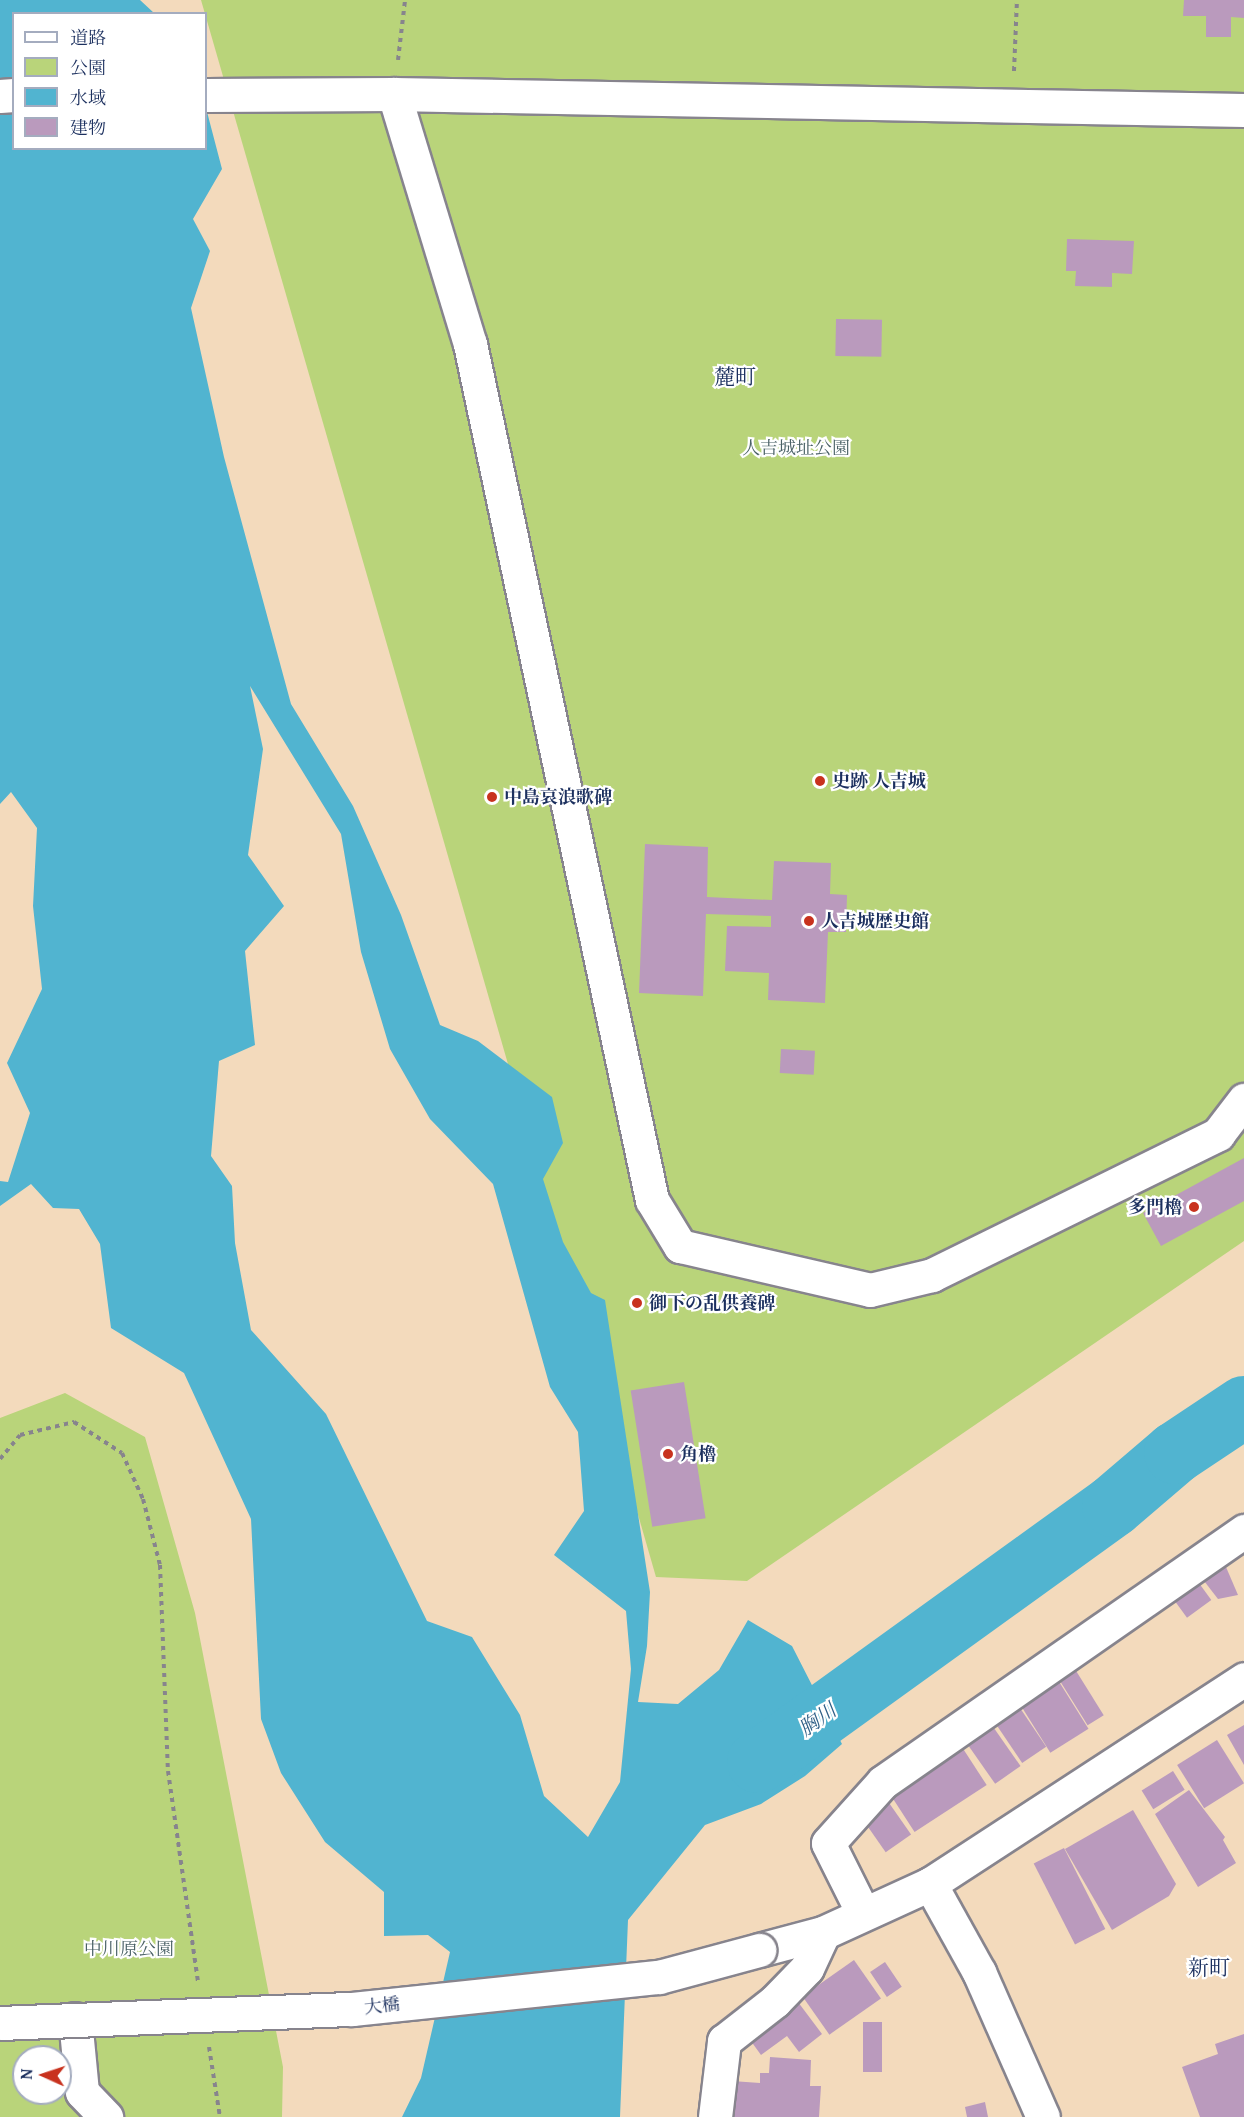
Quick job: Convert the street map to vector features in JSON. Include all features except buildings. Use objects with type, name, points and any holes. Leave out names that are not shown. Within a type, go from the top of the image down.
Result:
[{"type":"street","points":[[394,94],[470,344],[652,1200],[680,1246],[870,1290],[932,1275],[1218,1134],[1244,1100]]},
{"type":"street","points":[[207,95],[394,94],[1244,110]]},
{"type":"street","points":[[863,1913],[828,1843],[883,1782],[1244,1532]]},
{"type":"street","name":"大橋","points":[[0,2023],[352,2009],[659,1977],[823,1933],[930,1884],[1244,1679]]},
{"type":"street","points":[[930,1884],[979,1972],[1043,2117]]},
{"type":"street","points":[[715,2117],[724,2041],[775,2001],[807,1968],[823,1933]]},
{"type":"street","points":[[75,2019],[82,2092],[106,2117]]},
{"type":"path","points":[[394,94],[405,0]]},
{"type":"path","points":[[1014,77],[1017,0]]},
{"type":"path","points":[[0,1459],[20,1435],[74,1422],[122,1453],[143,1499],[160,1565],[168,1772],[220,2117]]},
{"type":"green space","name":"人吉城址公園","points":[[201,0],[1244,0],[1244,1241],[747,1581],[656,1577],[207,21],[207,12],[204,12]]},
{"type":"green space","name":"中川原公園","points":[[65,1393],[145,1437],[195,1613],[283,2067],[282,2117],[0,2117],[0,1418]]},
{"type":"water","points":[[0,0],[140,0],[153,12],[12,12],[12,150],[207,150],[207,112],[222,169],[193,219],[210,251],[191,308],[224,457],[291,704],[353,806],[401,915],[440,1025],[478,1041],[552,1097],[563,1143],[543,1179],[563,1242],[591,1293],[605,1300],[650,1592],[647,1646],[638,1702],[678,1704],[719,1670],[748,1620],[792,1646],[842,1744],[805,1776],[761,1804],[705,1825],[628,1920],[620,2117],[402,2117],[421,2078],[450,1952],[428,1935],[384,1936],[384,1892],[325,1842],[281,1773],[261,1719],[251,1519],[184,1373],[111,1328],[100,1244],[79,1209],[53,1208],[31,1184],[0,1206],[0,1181],[8,1182],[30,1113],[7,1063],[42,989],[33,906],[37,828],[11,792],[0,804]],"holes":[[[250,686],[341,834],[361,952],[390,1049],[430,1119],[493,1184],[550,1387],[578,1432],[584,1511],[554,1555],[626,1611],[631,1669],[620,1782],[588,1837],[544,1796],[520,1715],[472,1637],[427,1621],[326,1414],[251,1330],[235,1243],[232,1186],[211,1156],[219,1061],[255,1045],[245,951],[284,906],[248,855],[263,749]]]},
{"type":"waterway","name":"胸川","points":[[758,1762],[1113,1506],[1175,1453],[1244,1407]]},
{"type":"place","name":"史跡 人吉城","points":[[820,781]]},
{"type":"place","name":"中島哀浪歌碑","points":[[492,797]]},
{"type":"place","name":"人吉城歴史館","points":[[809,921]]},
{"type":"place","name":"多門櫓","points":[[1194,1207]]},
{"type":"place","name":"御下の乱供養碑","points":[[637,1303]]},
{"type":"place","name":"角櫓","points":[[668,1454]]},
{"type":"district","name":"麓町","points":[[735,377]]},
{"type":"district","name":"新町","points":[[1209,1968]]}]
